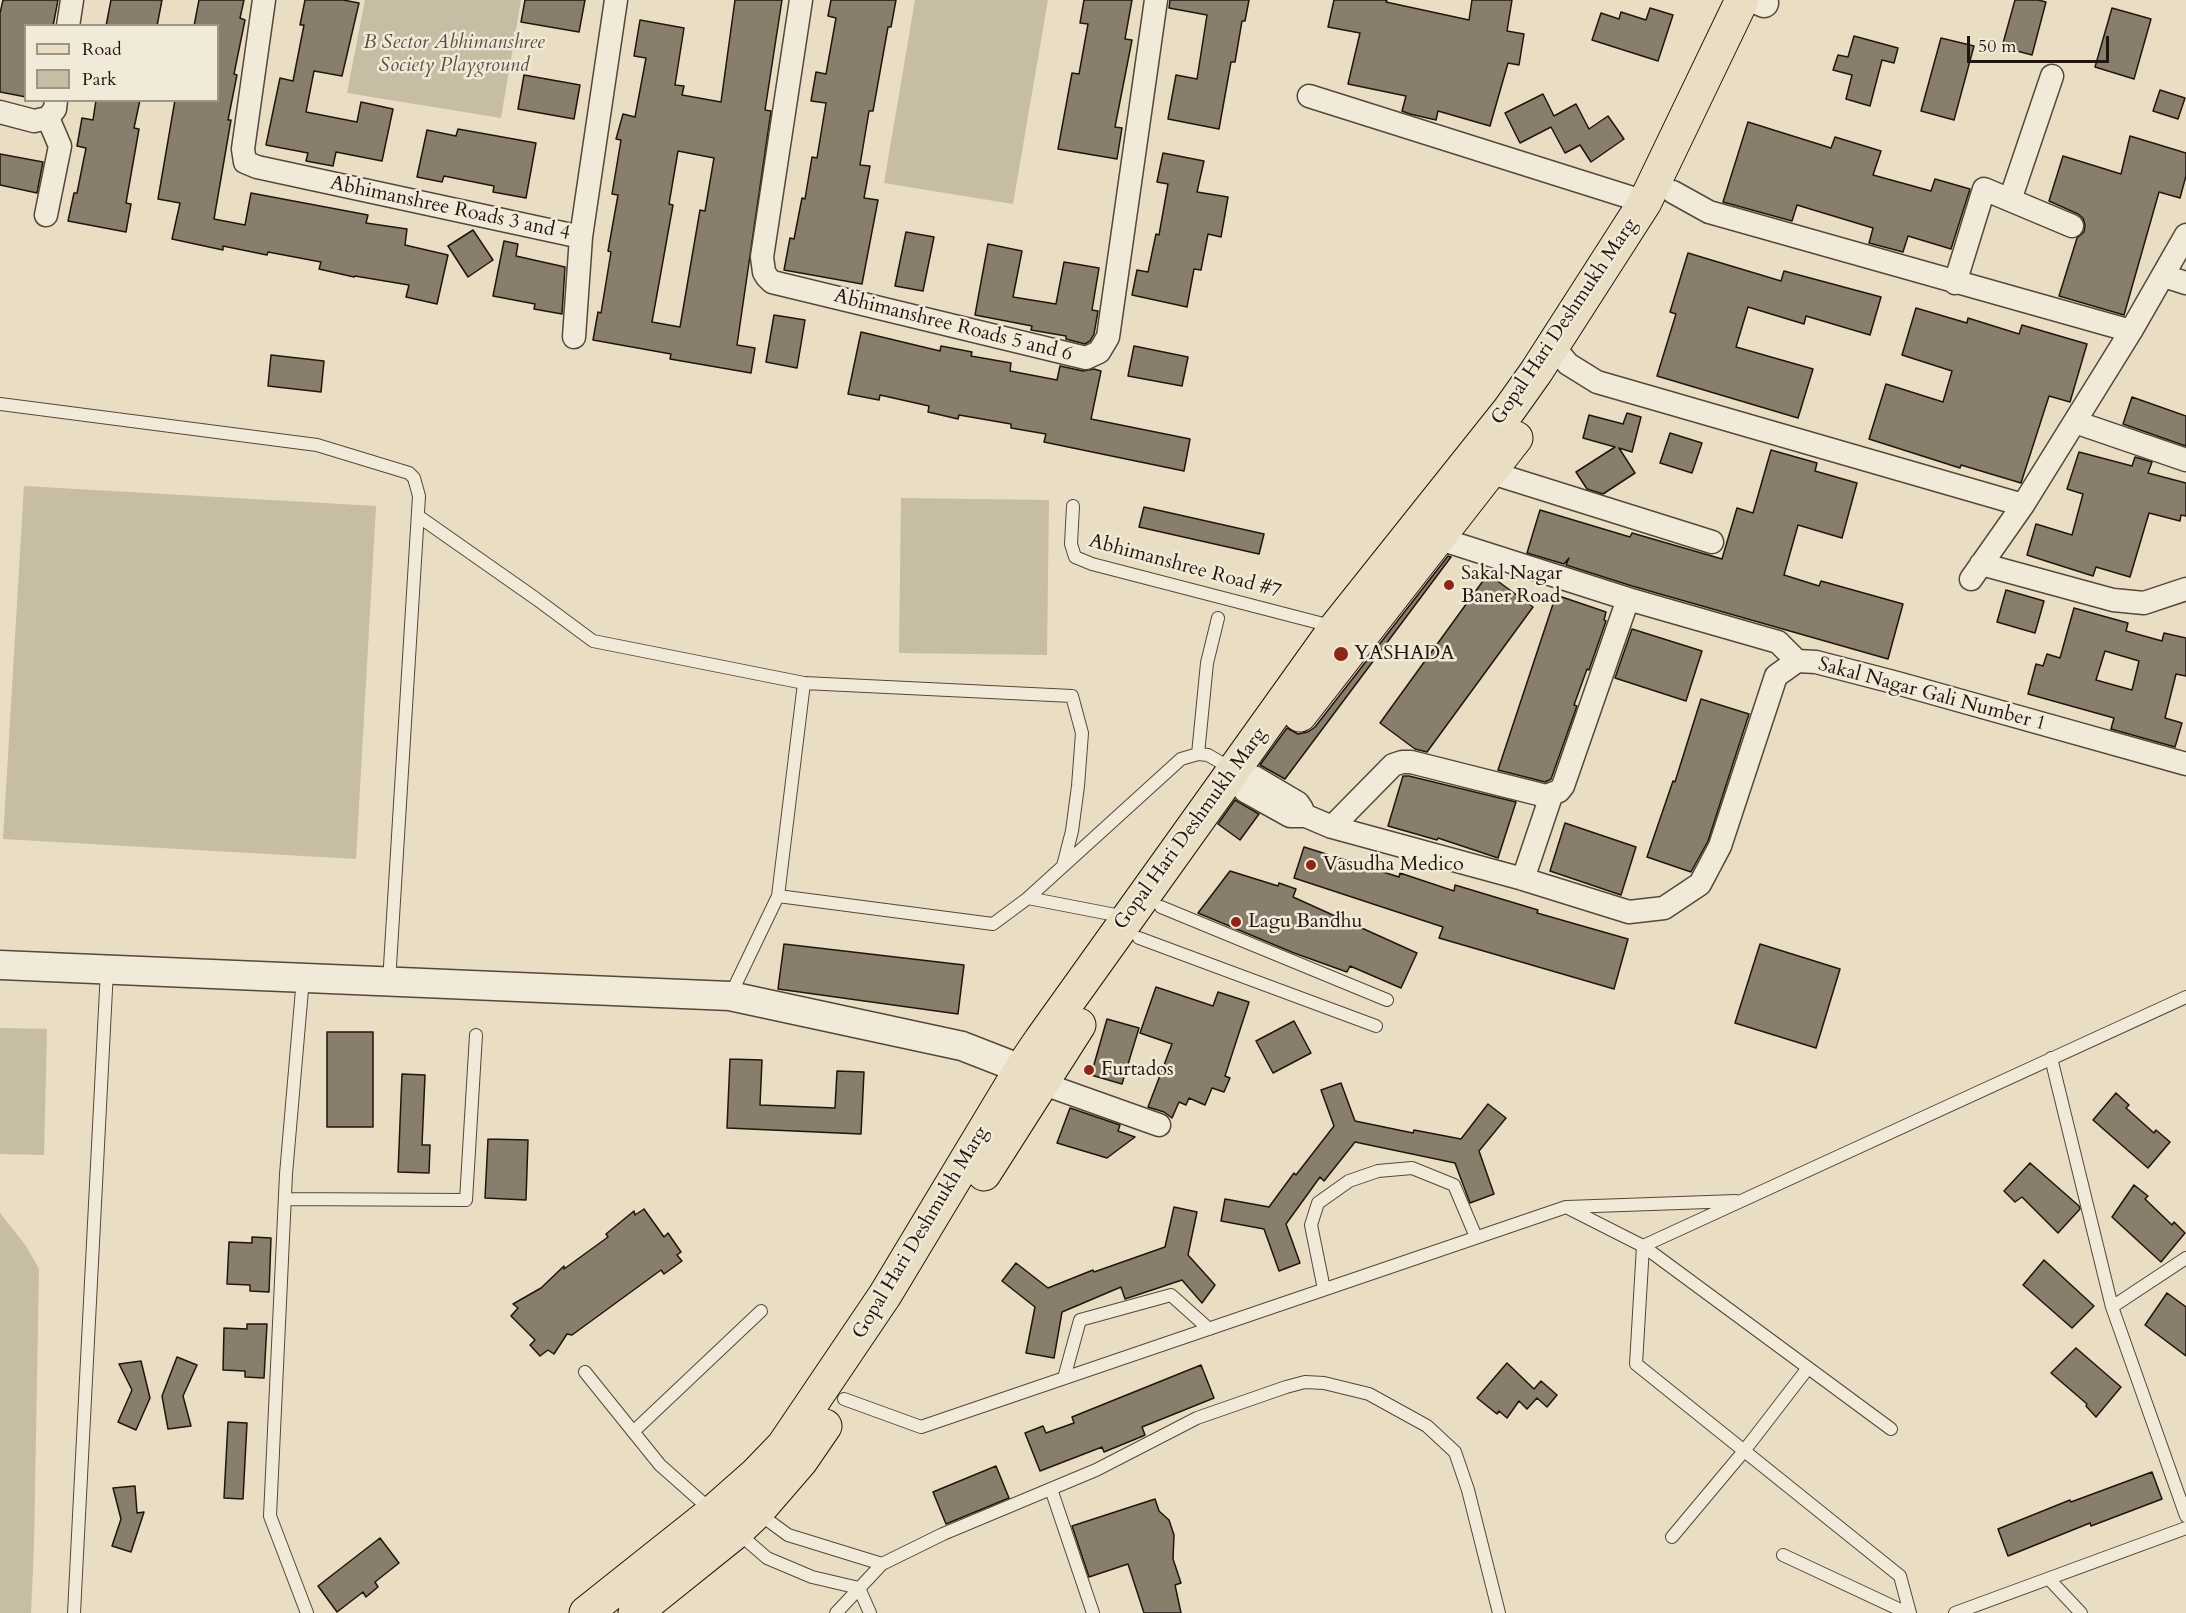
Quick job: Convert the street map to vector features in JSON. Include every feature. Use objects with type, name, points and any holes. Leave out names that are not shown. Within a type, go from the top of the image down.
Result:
[{"type":"main road","name":"Gopal Hari Deshmukh Marg","points":[[635,1613],[735,1513],[825,1386],[1031,1076],[1133,928],[1244,779],[1321,686],[1527,424],[1560,355],[1659,197],[1757,1]]},
{"type":"main road","name":"Gopal Hari Deshmukh Marg","points":[[1133,928],[1161,907],[1244,779],[1336,627],[1509,410],[1560,355]]},
{"type":"main road","name":"Gopal Hari Deshmukh Marg","points":[[586,1613],[735,1513],[801,1461],[904,1308],[997,1151],[1031,1076]]},
{"type":"street","points":[[68,24],[72,0]]},
{"type":"street","name":"Abhimanshree Roads 3 and 4","points":[[264,0],[243,149],[244,162],[257,167],[581,237],[616,0]]},
{"type":"street","name":"Abhimanshree Roads 5 and 6","points":[[801,0],[762,256],[767,278],[772,282],[1086,358],[1100,352],[1108,338],[1156,0]]},
{"type":"street","points":[[2010,200],[2052,76]]},
{"type":"street","points":[[1309,96],[1955,283],[2131,331]]},
{"type":"street","points":[[0,112],[34,121],[52,109],[60,146],[46,214]]},
{"type":"street","points":[[1955,283],[1984,189],[2072,226]]},
{"type":"street","points":[[2186,235],[2164,276],[2075,422],[2023,505],[1976,572],[2113,600],[2144,603],[2186,589]]},
{"type":"street","points":[[574,337],[581,237]]},
{"type":"street","points":[[2164,276],[2186,283]]},
{"type":"street","points":[[1560,355],[1597,382],[2023,505]]},
{"type":"street","points":[[2075,422],[2186,460]]},
{"type":"street","points":[[1489,472],[1712,542]]},
{"type":"street","points":[[1437,538],[1628,599],[1778,642],[1797,661]]},
{"type":"street","points":[[1523,879],[1551,796],[1563,786],[1628,599]]},
{"type":"street","name":"Sakal Nagar Gali Number 1","points":[[1244,779],[1298,803],[1306,816],[1332,827],[1523,879],[1629,912],[1664,908],[1700,884],[1720,846],[1776,676],[1797,661],[1816,662],[1897,683],[2186,764]]},
{"type":"street","points":[[1332,827],[1394,765],[1402,762],[1411,762],[1551,796]]},
{"type":"street","points":[[0,965],[730,996],[962,1046],[1031,1076],[1159,1125]]},
{"type":"lane","points":[[0,404],[317,445],[409,473],[414,478],[419,496],[390,982]]},
{"type":"lane","name":"Abhimanshree Road #7","points":[[1072,506],[1071,544],[1075,557],[1092,564],[1336,627]]},
{"type":"lane","points":[[418,516],[593,641],[804,683],[1072,696],[1082,733],[1072,831],[1064,866]]},
{"type":"lane","points":[[1197,754],[1207,663],[1218,618]]},
{"type":"lane","points":[[730,996],[778,896],[804,683]]},
{"type":"lane","points":[[778,896],[993,924],[1028,898],[1181,759],[1197,754],[1208,755],[1244,779]]},
{"type":"lane","points":[[1028,898],[1133,928],[1376,1026]]},
{"type":"lane","points":[[1161,907],[1387,1000]]},
{"type":"lane","points":[[74,1613],[107,970]]},
{"type":"lane","points":[[303,978],[285,1198],[270,1516],[307,1613]]},
{"type":"lane","points":[[1643,1246],[2186,997]]},
{"type":"lane","points":[[285,1198],[466,1200],[476,1035]]},
{"type":"lane","points":[[2052,1058],[2112,1307],[2186,1516]]},
{"type":"lane","points":[[1324,1289],[1311,1225],[1318,1203],[1349,1181],[1378,1171],[1412,1168],[1454,1185],[1476,1237]]},
{"type":"lane","points":[[844,1399],[921,1427],[1566,1207],[1742,1201]]},
{"type":"lane","points":[[1566,1207],[1643,1246],[1891,1429]]},
{"type":"lane","points":[[1643,1246],[1636,1364],[1900,1576],[1908,1613]]},
{"type":"lane","points":[[2112,1307],[2186,1258]]},
{"type":"lane","points":[[1064,1378],[1080,1320],[1171,1295],[1209,1329]]},
{"type":"lane","points":[[633,1432],[761,1311]]},
{"type":"lane","points":[[1672,1537],[1808,1368]]},
{"type":"lane","points":[[585,1372],[660,1465],[735,1513],[788,1535],[882,1564]]},
{"type":"lane","points":[[836,1613],[882,1564],[943,1534],[1096,1470],[1197,1418],[1305,1382],[1324,1383],[1369,1394],[1427,1426],[1455,1452],[1468,1490],[1499,1613]]},
{"type":"lane","points":[[1051,1489],[1093,1613]]},
{"type":"lane","points":[[735,1513],[767,1558],[812,1577],[859,1588]]},
{"type":"lane","points":[[1955,1613],[2186,1528]]},
{"type":"lane","points":[[1783,1555],[1908,1613]]},
{"type":"lane","points":[[2049,1579],[2081,1613]]},
{"type":"lane","points":[[859,1588],[870,1613]]},
{"type":"green space","name":"B Sector Abhimanshree Society Playground","points":[[365,0],[521,0],[501,118],[347,93]]},
{"type":"green space","points":[[915,0],[1048,0],[1013,204],[884,183]]},
{"type":"green space","points":[[24,486],[376,506],[356,859],[3,839]]},
{"type":"green space","points":[[901,498],[1049,500],[1047,655],[899,653]]},
{"type":"green space","points":[[0,1028],[47,1029],[44,1155],[0,1154]]},
{"type":"green space","points":[[0,1213],[26,1246],[39,1269],[31,1613],[0,1613]]},
{"type":"building","points":[[3,0],[58,0],[53,24],[24,24],[24,97],[0,92],[0,13]]},
{"type":"building","points":[[111,0],[162,0],[157,24],[106,24]]},
{"type":"building","points":[[199,0],[244,0],[240,18],[245,20],[234,74],[237,75],[228,120],[231,120],[214,219],[245,225],[251,193],[368,215],[366,223],[407,229],[405,245],[448,255],[437,304],[406,297],[409,285],[319,269],[321,262],[223,246],[223,250],[172,239],[180,203],[158,199],[175,102],[219,102],[219,24],[194,24]]},
{"type":"building","points":[[305,0],[343,0],[359,3],[342,76],[314,71],[306,112],[357,122],[361,102],[393,109],[382,161],[336,152],[333,166],[306,161],[308,153],[266,145],[280,78],[293,81],[304,25],[300,25]]},
{"type":"building","points":[[525,0],[585,0],[579,32],[521,22]]},
{"type":"building","points":[[735,0],[782,0],[765,110],[771,111],[737,345],[755,348],[751,373],[670,359],[671,354],[593,340],[598,312],[601,313],[611,252],[608,251],[618,195],[612,194],[621,140],[616,139],[623,114],[635,117],[646,58],[634,56],[640,20],[684,28],[675,85],[684,86],[682,95],[721,102]],"holes":[[[678,151],[714,158],[705,211],[700,210],[680,327],[652,322],[673,205],[669,204]]]},
{"type":"building","points":[[831,0],[896,0],[891,27],[888,27],[873,111],[869,111],[860,165],[870,166],[864,198],[878,200],[862,284],[784,270],[790,238],[794,239],[802,198],[805,199],[812,157],[817,158],[826,103],[811,101],[816,72],[826,74],[836,18],[828,16]]},
{"type":"building","points":[[1084,0],[1132,0],[1125,39],[1132,40],[1115,127],[1122,128],[1117,159],[1058,149],[1072,73],[1079,74],[1088,24],[1080,23]]},
{"type":"building","points":[[1170,0],[1249,0],[1245,21],[1242,21],[1235,62],[1231,62],[1219,129],[1168,119],[1176,75],[1197,79],[1207,15],[1169,8]]},
{"type":"building","points":[[1334,0],[1387,0],[1386,2],[1469,20],[1472,0],[1512,0],[1507,31],[1524,34],[1519,65],[1508,63],[1490,126],[1438,111],[1436,120],[1410,114],[1402,111],[1406,96],[1348,84],[1360,33],[1328,27]]},
{"type":"building","points":[[2015,0],[2046,2],[2032,55],[2002,47]]},
{"type":"building","points":[[1650,8],[1673,15],[1658,61],[1592,40],[1601,13],[1619,19],[1621,12],[1646,20]]},
{"type":"building","points":[[2112,8],[2151,19],[2134,79],[2095,67]]},
{"type":"building","points":[[1854,36],[1898,48],[1894,63],[1882,60],[1870,106],[1846,99],[1852,75],[1833,70],[1838,55],[1848,57]]},
{"type":"building","points":[[1941,38],[1974,46],[1954,120],[1921,111]]},
{"type":"building","points":[[524,75],[580,85],[574,119],[518,109]]},
{"type":"building","points":[[2160,90],[2185,98],[2178,119],[2153,111]]},
{"type":"building","points":[[1543,94],[1554,116],[1576,104],[1589,129],[1608,116],[1624,139],[1591,162],[1580,145],[1565,153],[1551,127],[1520,143],[1505,113]]},
{"type":"building","points":[[96,102],[140,102],[134,128],[139,129],[126,203],[131,204],[126,232],[68,221],[74,193],[77,193],[86,148],[77,146],[82,118],[93,120]]},
{"type":"building","points":[[1748,122],[1831,148],[1835,137],[1881,151],[1873,175],[1931,191],[1935,179],[1970,189],[1951,249],[1908,236],[1903,252],[1869,243],[1873,228],[1797,205],[1792,221],[1723,202]]},
{"type":"building","points":[[458,129],[536,143],[526,198],[493,192],[494,186],[444,176],[442,182],[417,177],[427,130],[456,136]]},
{"type":"building","points":[[2130,136],[2186,153],[2186,176],[2180,198],[2159,192],[2124,315],[2059,296],[2077,238],[2084,232],[2085,225],[2083,218],[2078,214],[2049,201],[2063,156],[2121,174]]},
{"type":"building","points":[[1163,153],[1204,161],[1197,192],[1228,197],[1221,237],[1208,234],[1201,270],[1194,269],[1187,307],[1132,295],[1137,270],[1148,272],[1156,234],[1159,235],[1168,184],[1157,182]]},
{"type":"building","points":[[0,154],[43,162],[37,193],[0,185]]},
{"type":"building","points":[[473,230],[493,260],[468,277],[448,246]]},
{"type":"building","points":[[906,232],[934,237],[923,291],[895,286]]},
{"type":"building","points":[[504,241],[518,244],[516,256],[565,267],[562,314],[534,309],[535,304],[493,296]]},
{"type":"building","points":[[988,244],[1022,251],[1013,297],[1056,304],[1064,262],[1099,268],[1092,310],[1098,311],[1094,334],[1090,341],[1085,344],[1066,339],[1066,336],[1031,330],[1032,326],[975,315]]},
{"type":"building","points":[[1688,253],[1781,281],[1784,271],[1881,297],[1870,335],[1806,316],[1804,324],[1748,307],[1736,347],[1813,369],[1798,418],[1657,376],[1676,314],[1670,312]]},
{"type":"building","points":[[1916,308],[1967,323],[1968,318],[2019,334],[2022,325],[2087,344],[2070,402],[2049,396],[2021,483],[1961,465],[1960,468],[1869,439],[1886,384],[1943,402],[1952,371],[1902,355]]},
{"type":"building","points":[[774,315],[805,320],[797,368],[766,362]]},
{"type":"building","points":[[861,332],[940,351],[941,346],[972,352],[971,356],[1011,363],[1010,371],[1057,380],[1060,366],[1083,371],[1094,369],[1101,371],[1091,419],[1190,439],[1184,471],[1044,442],[1046,434],[1011,428],[1011,424],[959,415],[958,419],[928,412],[929,406],[880,395],[879,400],[848,394]]},
{"type":"building","points":[[1134,346],[1188,357],[1182,386],[1128,376]]},
{"type":"building","points":[[271,355],[324,361],[321,392],[268,386]]},
{"type":"building","points":[[2132,397],[2186,416],[2186,446],[2123,424]]},
{"type":"building","points":[[1627,413],[1641,417],[1632,452],[1619,448],[1635,473],[1603,494],[1587,489],[1576,472],[1615,447],[1583,438],[1589,415],[1623,424]]},
{"type":"building","points":[[1670,433],[1702,443],[1692,473],[1660,463]]},
{"type":"building","points":[[1771,450],[1817,463],[1815,471],[1857,483],[1842,538],[1798,525],[1784,575],[1819,586],[1821,581],[1903,604],[1888,659],[1632,586],[1566,565],[1569,558],[1564,564],[1527,553],[1540,510],[1630,537],[1632,533],[1722,559],[1737,508],[1753,513]]},
{"type":"building","points":[[2079,452],[2132,466],[2135,457],[2152,462],[2148,473],[2186,483],[2186,516],[2181,515],[2180,521],[2149,513],[2130,577],[2096,567],[2093,576],[2027,555],[2036,524],[2072,535],[2083,494],[2067,489]]},
{"type":"building","points":[[1144,507],[1264,534],[1259,554],[1139,527]]},
{"type":"building","points":[[1448,556],[1451,557],[1285,779],[1260,765],[1287,728],[1298,734],[1308,732],[1315,727]]},
{"type":"building","points":[[1488,574],[1533,607],[1427,752],[1415,749],[1380,723]]},
{"type":"building","points":[[2006,590],[2044,601],[2035,633],[1997,622]]},
{"type":"building","points":[[1556,595],[1606,612],[1604,620],[1606,621],[1574,705],[1577,706],[1551,779],[1545,782],[1498,770]]},
{"type":"building","points":[[2074,608],[2128,623],[2126,631],[2162,641],[2164,633],[2186,638],[2186,676],[2176,674],[2165,718],[2182,723],[2175,747],[2111,729],[2114,718],[2028,694],[2036,664],[2043,666],[2047,654],[2060,658]],"holes":[[[2105,651],[2139,661],[2132,690],[2096,680]]]},
{"type":"building","points":[[1632,629],[1702,651],[1686,701],[1615,678]]},
{"type":"building","points":[[1701,699],[1749,714],[1708,841],[1691,872],[1647,857],[1673,781],[1675,782]]},
{"type":"building","points":[[1403,776],[1516,802],[1498,858],[1438,838],[1437,840],[1388,826]]},
{"type":"building","points":[[1235,800],[1259,814],[1240,840],[1218,824]]},
{"type":"building","points":[[1565,823],[1636,847],[1621,895],[1550,871]]},
{"type":"building","points":[[1304,847],[1399,877],[1400,873],[1454,891],[1455,885],[1538,910],[1537,913],[1628,939],[1614,989],[1439,938],[1443,927],[1294,878]]},
{"type":"building","points":[[1230,871],[1278,886],[1279,883],[1296,889],[1293,897],[1417,953],[1401,988],[1350,966],[1347,972],[1294,953],[1198,913]]},
{"type":"building","points":[[784,944],[964,965],[958,1014],[778,989]]},
{"type":"building","points":[[1760,944],[1840,969],[1816,1048],[1735,1023]]},
{"type":"building","points":[[1156,987],[1213,1006],[1218,992],[1249,1002],[1225,1076],[1230,1078],[1224,1092],[1212,1088],[1205,1105],[1189,1098],[1186,1105],[1179,1102],[1172,1118],[1164,1112],[1148,1107],[1172,1044],[1140,1033]]},
{"type":"building","points":[[1107,1019],[1139,1028],[1122,1084],[1091,1075]]},
{"type":"building","points":[[1294,1021],[1311,1053],[1273,1073],[1256,1041]]},
{"type":"building","points":[[327,1032],[373,1032],[373,1127],[327,1127]]},
{"type":"building","points":[[730,1059],[762,1060],[760,1105],[835,1108],[837,1071],[864,1072],[861,1134],[727,1128]]},
{"type":"building","points":[[402,1074],[425,1075],[422,1145],[430,1145],[429,1173],[398,1172]]},
{"type":"building","points":[[1341,1083],[1355,1121],[1413,1133],[1414,1130],[1461,1139],[1488,1104],[1506,1118],[1479,1151],[1494,1194],[1470,1203],[1455,1163],[1355,1142],[1324,1181],[1320,1177],[1286,1224],[1300,1263],[1279,1271],[1264,1229],[1221,1221],[1225,1199],[1269,1207],[1334,1126],[1321,1090]]},
{"type":"building","points":[[2116,1093],[2129,1105],[2126,1108],[2154,1133],[2156,1130],[2170,1142],[2148,1168],[2093,1120]]},
{"type":"building","points":[[1070,1108],[1120,1125],[1118,1131],[1135,1137],[1107,1158],[1057,1143]]},
{"type":"building","points":[[488,1139],[528,1140],[526,1200],[485,1198]]},
{"type":"building","points":[[2030,1163],[2079,1206],[2080,1209],[2058,1233],[2022,1197],[2015,1202],[2004,1191]]},
{"type":"building","points":[[2134,1185],[2148,1196],[2145,1199],[2172,1225],[2174,1222],[2185,1233],[2161,1262],[2112,1217]]},
{"type":"building","points":[[1174,1207],[1197,1212],[1188,1255],[1215,1285],[1202,1303],[1182,1280],[1125,1299],[1121,1287],[1062,1312],[1054,1358],[1026,1353],[1035,1307],[1002,1281],[1016,1263],[1048,1288],[1093,1270],[1094,1272],[1165,1247]]},
{"type":"building","points":[[644,1209],[664,1237],[668,1233],[681,1252],[677,1255],[682,1261],[664,1274],[661,1270],[572,1335],[567,1334],[554,1354],[548,1350],[540,1356],[530,1345],[535,1340],[511,1316],[518,1308],[513,1304],[541,1288],[564,1266],[564,1269],[608,1237],[606,1234],[634,1211],[635,1215]]},
{"type":"building","points":[[252,1237],[271,1238],[269,1292],[250,1291],[250,1285],[227,1284],[229,1242],[252,1243]]},
{"type":"building","points":[[2044,1260],[2094,1306],[2072,1328],[2023,1285]]},
{"type":"building","points":[[2167,1293],[2186,1307],[2186,1356],[2145,1325]]},
{"type":"building","points":[[247,1324],[267,1324],[264,1378],[245,1377],[245,1371],[223,1370],[224,1328],[247,1329]]},
{"type":"building","points":[[2076,1348],[2121,1387],[2096,1417],[2086,1406],[2087,1404],[2051,1373]]},
{"type":"building","points":[[177,1357],[197,1365],[183,1396],[191,1426],[168,1429],[162,1396]]},
{"type":"building","points":[[141,1361],[150,1398],[136,1430],[118,1422],[132,1390],[119,1364]]},
{"type":"building","points":[[1507,1363],[1534,1389],[1541,1381],[1557,1395],[1547,1407],[1537,1398],[1527,1409],[1519,1401],[1507,1418],[1499,1411],[1497,1414],[1477,1398]]},
{"type":"building","points":[[1201,1365],[1214,1398],[1142,1427],[1145,1435],[1143,1436],[1104,1452],[1102,1447],[1040,1471],[1025,1433],[1043,1426],[1046,1433],[1074,1423],[1072,1417]]},
{"type":"building","points":[[228,1422],[247,1423],[243,1499],[224,1498]]},
{"type":"building","points":[[996,1466],[1009,1498],[946,1524],[933,1492]]},
{"type":"building","points":[[2152,1472],[2162,1499],[2091,1526],[2090,1523],[2008,1556],[1998,1529],[2070,1500],[2071,1502]]},
{"type":"building","points":[[135,1486],[137,1513],[144,1512],[131,1552],[112,1546],[121,1519],[113,1488]]},
{"type":"building","points":[[1155,1499],[1159,1511],[1169,1520],[1174,1535],[1173,1559],[1181,1583],[1175,1585],[1181,1613],[1144,1613],[1128,1564],[1089,1577],[1072,1526]]},
{"type":"building","points":[[380,1538],[399,1563],[375,1582],[378,1587],[366,1597],[363,1592],[337,1612],[318,1586]]},
{"type":"place","name":"Sakal Nagar Baner Road","points":[[1449,585]]},
{"type":"place","name":"YASHADA","points":[[1341,654]]},
{"type":"place","name":"Vasudha Medico","points":[[1311,865]]},
{"type":"place","name":"Lagu Bandhu","points":[[1236,922]]},
{"type":"place","name":"Furtados","points":[[1089,1070]]}]
